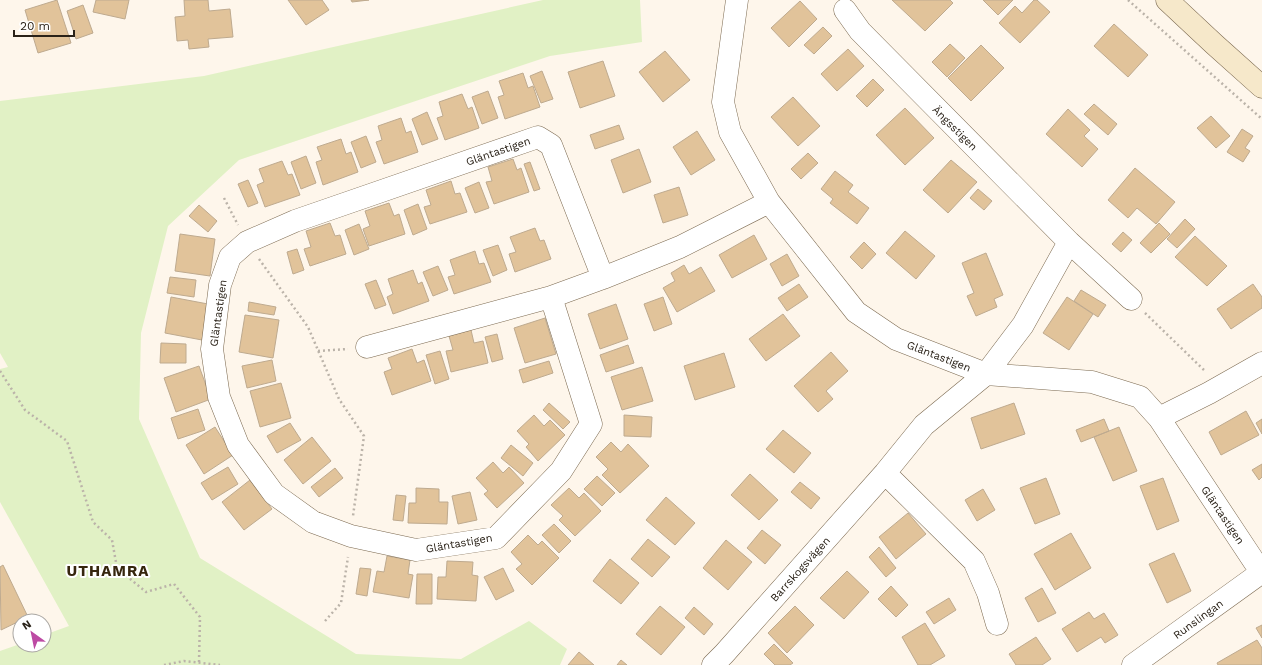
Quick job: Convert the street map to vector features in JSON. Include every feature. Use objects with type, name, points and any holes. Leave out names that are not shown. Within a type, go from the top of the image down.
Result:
[{"type":"main road","points":[[1167,0],[1262,86]]},
{"type":"street","name":"Gläntastigen","points":[[737,0],[724,102],[730,132],[769,202],[856,312],[896,339],[986,374],[1092,382],[1140,397],[1159,418],[1262,572]]},
{"type":"street","name":"Ängsstigen","points":[[845,10],[860,31],[1069,242],[1131,298]]},
{"type":"street","name":"Gläntastigen","points":[[551,297],[591,424],[561,472],[496,538],[416,550],[351,536],[313,522],[274,494],[238,445],[219,397],[212,349],[220,284],[230,257],[247,242],[295,221],[538,137],[551,145],[603,278]]},
{"type":"street","points":[[367,347],[551,297],[680,247],[769,202]]},
{"type":"street","points":[[986,374],[1023,325],[1069,242]]},
{"type":"street","points":[[1159,418],[1262,363]]},
{"type":"street","name":"Barrskogsvägen","points":[[713,665],[885,472],[924,425],[986,374]]},
{"type":"street","points":[[885,472],[974,561],[988,593],[997,624]]},
{"type":"street","name":"Runslingan","points":[[1139,663],[1262,572]]},
{"type":"path","points":[[1128,0],[1262,119]]},
{"type":"path","points":[[224,198],[247,242],[308,327],[339,399],[364,436],[341,603],[324,621]]},
{"type":"path","points":[[1131,298],[1220,386]]},
{"type":"path","points":[[318,351],[367,347]]},
{"type":"path","points":[[0,371],[25,410],[67,441],[93,522],[112,540],[117,568],[146,592],[174,584],[200,616],[199,662]]},
{"type":"path","points":[[164,665],[184,661],[220,665]]},
{"type":"green space","points":[[543,0],[640,0],[642,42],[550,56],[239,160],[168,226],[141,333],[139,419],[200,558],[356,654],[461,659],[529,621],[567,649],[560,665],[0,665],[0,651],[12,647],[12,653],[52,653],[52,632],[69,626],[0,502],[0,369],[8,367],[0,353],[0,101],[204,76]]},
{"type":"building","points":[[57,0],[71,43],[38,53],[25,10]]},
{"type":"building","points":[[96,0],[129,0],[125,19],[93,12]]},
{"type":"building","points":[[184,0],[208,0],[209,11],[230,9],[233,37],[208,39],[209,47],[189,49],[188,40],[177,41],[175,17],[185,16]]},
{"type":"building","points":[[288,0],[322,0],[329,10],[306,25]]},
{"type":"building","points":[[351,0],[369,0],[352,2]]},
{"type":"building","points":[[892,0],[950,0],[953,3],[925,31]]},
{"type":"building","points":[[983,0],[1013,0],[998,15]]},
{"type":"building","points":[[1034,0],[1037,0],[1050,12],[1020,43],[999,23],[1015,6],[1022,13]]},
{"type":"building","points":[[800,1],[817,19],[789,47],[771,28]]},
{"type":"building","points":[[83,5],[93,33],[76,39],[67,11]]},
{"type":"building","points":[[1114,24],[1148,55],[1128,77],[1094,46]]},
{"type":"building","points":[[823,27],[832,36],[814,54],[804,45]]},
{"type":"building","points":[[950,44],[965,58],[947,77],[932,62]]},
{"type":"building","points":[[981,45],[1004,68],[971,101],[948,78]]},
{"type":"building","points":[[848,49],[864,66],[837,91],[821,74]]},
{"type":"building","points":[[665,51],[690,80],[663,102],[639,72]]},
{"type":"building","points":[[603,61],[615,96],[580,108],[568,72]]},
{"type":"building","points":[[542,71],[553,99],[541,103],[530,76]]},
{"type":"building","points":[[523,73],[528,88],[533,86],[540,107],[505,119],[498,97],[504,95],[499,81]]},
{"type":"building","points":[[873,79],[884,90],[867,107],[856,96]]},
{"type":"building","points":[[488,91],[498,118],[482,124],[472,97]]},
{"type":"building","points":[[462,94],[468,109],[472,107],[479,128],[445,140],[437,118],[443,116],[439,102]]},
{"type":"building","points":[[793,97],[820,126],[798,146],[771,117]]},
{"type":"building","points":[[1094,104],[1117,124],[1108,135],[1084,114]]},
{"type":"building","points":[[905,108],[934,138],[905,165],[876,135]]},
{"type":"building","points":[[1068,109],[1090,130],[1084,136],[1098,149],[1082,167],[1046,134]]},
{"type":"building","points":[[427,112],[438,139],[422,145],[412,119]]},
{"type":"building","points":[[1211,116],[1230,136],[1216,148],[1197,128]]},
{"type":"building","points":[[401,118],[406,133],[411,131],[418,152],[384,164],[376,142],[382,140],[378,126]]},
{"type":"building","points":[[619,125],[624,139],[595,149],[590,135]]},
{"type":"building","points":[[1242,129],[1253,136],[1245,148],[1250,151],[1243,162],[1227,152]]},
{"type":"building","points":[[697,131],[715,160],[691,175],[673,147]]},
{"type":"building","points":[[366,136],[376,162],[361,168],[351,142]]},
{"type":"building","points":[[341,139],[346,154],[351,152],[358,172],[323,185],[316,162],[322,160],[317,147]]},
{"type":"building","points":[[639,149],[651,182],[623,193],[611,160]]},
{"type":"building","points":[[808,153],[818,163],[801,179],[791,169]]},
{"type":"building","points":[[306,156],[316,183],[301,189],[291,162]]},
{"type":"building","points":[[513,159],[517,170],[521,168],[529,192],[494,204],[486,182],[492,181],[488,167]]},
{"type":"building","points":[[951,160],[977,182],[948,213],[923,190]]},
{"type":"building","points":[[282,161],[288,175],[292,174],[300,195],[265,207],[257,185],[264,182],[259,169]]},
{"type":"building","points":[[530,162],[540,189],[534,191],[524,164]]},
{"type":"building","points":[[1135,168],[1175,202],[1156,224],[1137,208],[1128,218],[1108,200]]},
{"type":"building","points":[[835,171],[853,185],[848,192],[869,208],[857,224],[830,203],[833,199],[821,189]]},
{"type":"building","points":[[248,180],[258,203],[248,207],[238,184]]},
{"type":"building","points":[[451,181],[455,194],[460,193],[467,212],[430,224],[424,207],[431,205],[426,190]]},
{"type":"building","points":[[479,182],[489,208],[475,213],[465,188]]},
{"type":"building","points":[[679,187],[688,215],[663,223],[654,195]]},
{"type":"building","points":[[978,189],[992,201],[984,210],[970,198]]},
{"type":"building","points":[[389,203],[394,216],[399,214],[405,234],[369,246],[363,229],[370,226],[365,211]]},
{"type":"building","points":[[418,204],[427,229],[413,235],[404,210]]},
{"type":"building","points":[[199,205],[217,221],[208,232],[189,216]]},
{"type":"building","points":[[1185,219],[1195,229],[1177,248],[1167,239]]},
{"type":"building","points":[[330,223],[335,236],[340,235],[346,254],[310,266],[304,249],[311,247],[306,231]]},
{"type":"building","points":[[1159,223],[1170,234],[1151,253],[1140,243]]},
{"type":"building","points":[[359,224],[369,249],[354,255],[345,230]]},
{"type":"building","points":[[535,228],[540,241],[544,240],[551,259],[515,272],[509,254],[516,252],[510,237]]},
{"type":"building","points":[[905,231],[935,256],[916,279],[886,253]]},
{"type":"building","points":[[1123,232],[1132,240],[1121,252],[1112,244]]},
{"type":"building","points":[[180,234],[215,239],[210,276],[175,271]]},
{"type":"building","points":[[754,235],[767,259],[732,278],[719,255]]},
{"type":"building","points":[[1195,236],[1227,266],[1207,286],[1175,257]]},
{"type":"building","points":[[864,242],[876,254],[862,269],[850,257]]},
{"type":"building","points":[[498,245],[507,270],[493,276],[483,250]]},
{"type":"building","points":[[297,249],[304,270],[293,274],[287,252]]},
{"type":"building","points":[[475,251],[479,264],[484,263],[491,282],[454,294],[448,277],[455,275],[450,260]]},
{"type":"building","points":[[986,253],[1003,295],[994,299],[997,307],[976,316],[967,296],[974,293],[962,263]]},
{"type":"building","points":[[787,254],[799,276],[782,286],[770,264]]},
{"type":"building","points":[[684,265],[689,274],[701,267],[715,291],[677,312],[663,288],[675,281],[671,273]]},
{"type":"building","points":[[438,266],[448,290],[433,296],[423,272]]},
{"type":"building","points":[[413,270],[418,284],[422,282],[429,301],[393,314],[387,297],[393,294],[388,279]]},
{"type":"building","points":[[170,277],[196,280],[194,297],[167,293]]},
{"type":"building","points":[[376,280],[386,305],[375,309],[365,284]]},
{"type":"building","points":[[799,284],[808,297],[787,311],[778,298]]},
{"type":"building","points":[[1253,284],[1262,297],[1262,308],[1231,329],[1217,309]]},
{"type":"building","points":[[1081,290],[1106,305],[1098,317],[1074,301]]},
{"type":"building","points":[[171,297],[208,304],[202,340],[165,333]]},
{"type":"building","points":[[663,297],[672,324],[654,331],[644,304]]},
{"type":"building","points":[[1067,297],[1093,314],[1069,350],[1043,333]]},
{"type":"building","points":[[249,302],[276,307],[274,315],[248,311]]},
{"type":"building","points":[[616,304],[628,339],[600,349],[588,314]]},
{"type":"building","points":[[783,314],[800,336],[766,361],[749,339]]},
{"type":"building","points":[[245,315],[279,320],[273,358],[239,352]]},
{"type":"building","points":[[545,318],[556,354],[525,363],[514,328]]},
{"type":"building","points":[[471,330],[474,343],[483,341],[488,363],[451,372],[446,351],[453,350],[449,336]]},
{"type":"building","points":[[497,334],[503,359],[492,362],[485,337]]},
{"type":"building","points":[[161,343],[186,344],[186,363],[160,363]]},
{"type":"building","points":[[628,345],[634,363],[606,372],[600,355]]},
{"type":"building","points":[[412,349],[417,363],[424,360],[431,381],[392,395],[384,372],[392,369],[388,358]]},
{"type":"building","points":[[440,351],[449,379],[435,384],[426,355]]},
{"type":"building","points":[[831,352],[848,371],[826,391],[833,399],[818,412],[794,386]]},
{"type":"building","points":[[724,353],[735,387],[695,400],[684,366]]},
{"type":"building","points":[[272,360],[276,381],[247,388],[242,366]]},
{"type":"building","points":[[549,361],[553,373],[523,383],[519,370]]},
{"type":"building","points":[[199,366],[211,399],[176,412],[164,378]]},
{"type":"building","points":[[642,367],[653,401],[622,410],[611,377]]},
{"type":"building","points":[[281,383],[291,418],[260,427],[250,391]]},
{"type":"building","points":[[549,403],[570,422],[563,429],[543,410]]},
{"type":"building","points":[[1014,403],[1025,434],[981,449],[971,418]]},
{"type":"building","points":[[198,409],[205,430],[178,439],[171,418]]},
{"type":"building","points":[[1246,411],[1259,435],[1221,455],[1209,432]]},
{"type":"building","points":[[534,415],[544,426],[550,420],[565,435],[538,461],[526,447],[529,444],[517,431]]},
{"type":"building","points":[[624,415],[652,417],[651,437],[624,436]]},
{"type":"building","points":[[1104,419],[1109,431],[1081,442],[1076,430]]},
{"type":"building","points":[[1262,419],[1262,434],[1256,423]]},
{"type":"building","points":[[290,423],[301,440],[277,453],[267,436]]},
{"type":"building","points":[[215,427],[233,455],[204,474],[186,445]]},
{"type":"building","points":[[1119,427],[1137,471],[1113,481],[1094,437]]},
{"type":"building","points":[[783,430],[811,453],[794,473],[766,449]]},
{"type":"building","points":[[312,437],[331,461],[303,484],[284,460]]},
{"type":"building","points":[[611,442],[621,452],[628,444],[649,466],[620,493],[602,475],[608,469],[596,457]]},
{"type":"building","points":[[511,445],[533,463],[523,476],[501,458]]},
{"type":"building","points":[[493,462],[503,473],[509,467],[524,483],[497,508],[484,494],[488,491],[476,478]]},
{"type":"building","points":[[1262,464],[1262,477],[1259,480],[1252,470]]},
{"type":"building","points":[[228,467],[238,484],[212,500],[201,483]]},
{"type":"building","points":[[335,468],[343,478],[319,497],[311,487]]},
{"type":"building","points":[[750,474],[778,500],[759,520],[731,495]]},
{"type":"building","points":[[597,476],[615,493],[602,506],[584,489]]},
{"type":"building","points":[[1046,478],[1060,514],[1035,524],[1020,488]]},
{"type":"building","points":[[1163,478],[1179,521],[1157,530],[1140,486]]},
{"type":"building","points":[[250,480],[272,509],[244,530],[222,502]]},
{"type":"building","points":[[800,482],[820,498],[811,509],[791,492]]},
{"type":"building","points":[[416,488],[439,489],[439,502],[448,502],[447,524],[408,523],[409,503],[416,503]]},
{"type":"building","points":[[569,488],[579,498],[584,493],[601,511],[575,536],[559,520],[563,516],[551,505]]},
{"type":"building","points":[[983,489],[995,510],[977,521],[965,500]]},
{"type":"building","points":[[470,492],[477,520],[458,524],[452,496]]},
{"type":"building","points":[[396,495],[406,496],[403,521],[393,520]]},
{"type":"building","points":[[666,497],[695,523],[675,545],[646,520]]},
{"type":"building","points":[[908,513],[926,534],[896,559],[879,537]]},
{"type":"building","points":[[554,524],[571,541],[559,553],[542,535]]},
{"type":"building","points":[[762,530],[781,545],[765,564],[747,548]]},
{"type":"building","points":[[1071,533],[1091,568],[1055,590],[1034,554]]},
{"type":"building","points":[[528,535],[538,545],[542,541],[559,558],[532,585],[516,569],[522,564],[511,552]]},
{"type":"building","points":[[648,539],[670,557],[652,577],[631,559]]},
{"type":"building","points":[[726,540],[752,562],[728,590],[703,568]]},
{"type":"building","points":[[879,547],[896,568],[886,577],[869,557]]},
{"type":"building","points":[[1174,553],[1191,591],[1167,603],[1149,564]]},
{"type":"building","points":[[387,556],[410,560],[408,574],[413,575],[409,598],[373,592],[377,571],[384,572]]},
{"type":"building","points":[[610,559],[639,583],[621,604],[593,581]]},
{"type":"building","points":[[447,561],[473,562],[472,575],[478,576],[476,601],[437,599],[438,577],[446,577]]},
{"type":"building","points":[[3,565],[26,613],[12,613],[12,625],[1,630],[0,567]]},
{"type":"building","points":[[360,568],[371,569],[367,596],[356,594]]},
{"type":"building","points":[[503,568],[514,591],[496,600],[484,577]]},
{"type":"building","points":[[847,571],[869,592],[844,619],[820,598]]},
{"type":"building","points":[[417,574],[432,574],[432,604],[416,604]]},
{"type":"building","points":[[891,586],[908,605],[896,617],[878,599]]},
{"type":"building","points":[[1042,588],[1056,613],[1038,622],[1025,598]]},
{"type":"building","points":[[949,598],[956,610],[934,624],[926,612]]},
{"type":"building","points":[[660,606],[685,627],[661,655],[636,634]]},
{"type":"building","points":[[795,606],[814,625],[787,653],[768,633]]},
{"type":"building","points":[[694,607],[713,624],[704,635],[685,618]]},
{"type":"building","points":[[1089,612],[1094,619],[1104,613],[1118,635],[1105,643],[1101,637],[1077,652],[1062,629]]},
{"type":"building","points":[[925,623],[945,656],[930,665],[918,665],[902,637]]},
{"type":"building","points":[[1262,625],[1262,638],[1256,628]]},
{"type":"building","points":[[1036,637],[1051,659],[1042,665],[1016,665],[1009,654]]},
{"type":"building","points":[[1257,640],[1262,648],[1262,665],[1218,665],[1217,663]]},
{"type":"building","points":[[774,644],[793,663],[790,665],[775,665],[764,654]]},
{"type":"building","points":[[579,652],[594,665],[568,665]]},
{"type":"building","points":[[621,660],[627,665],[617,665]]},
{"type":"district","name":"UTHAMRA","points":[[108,571]]}]
